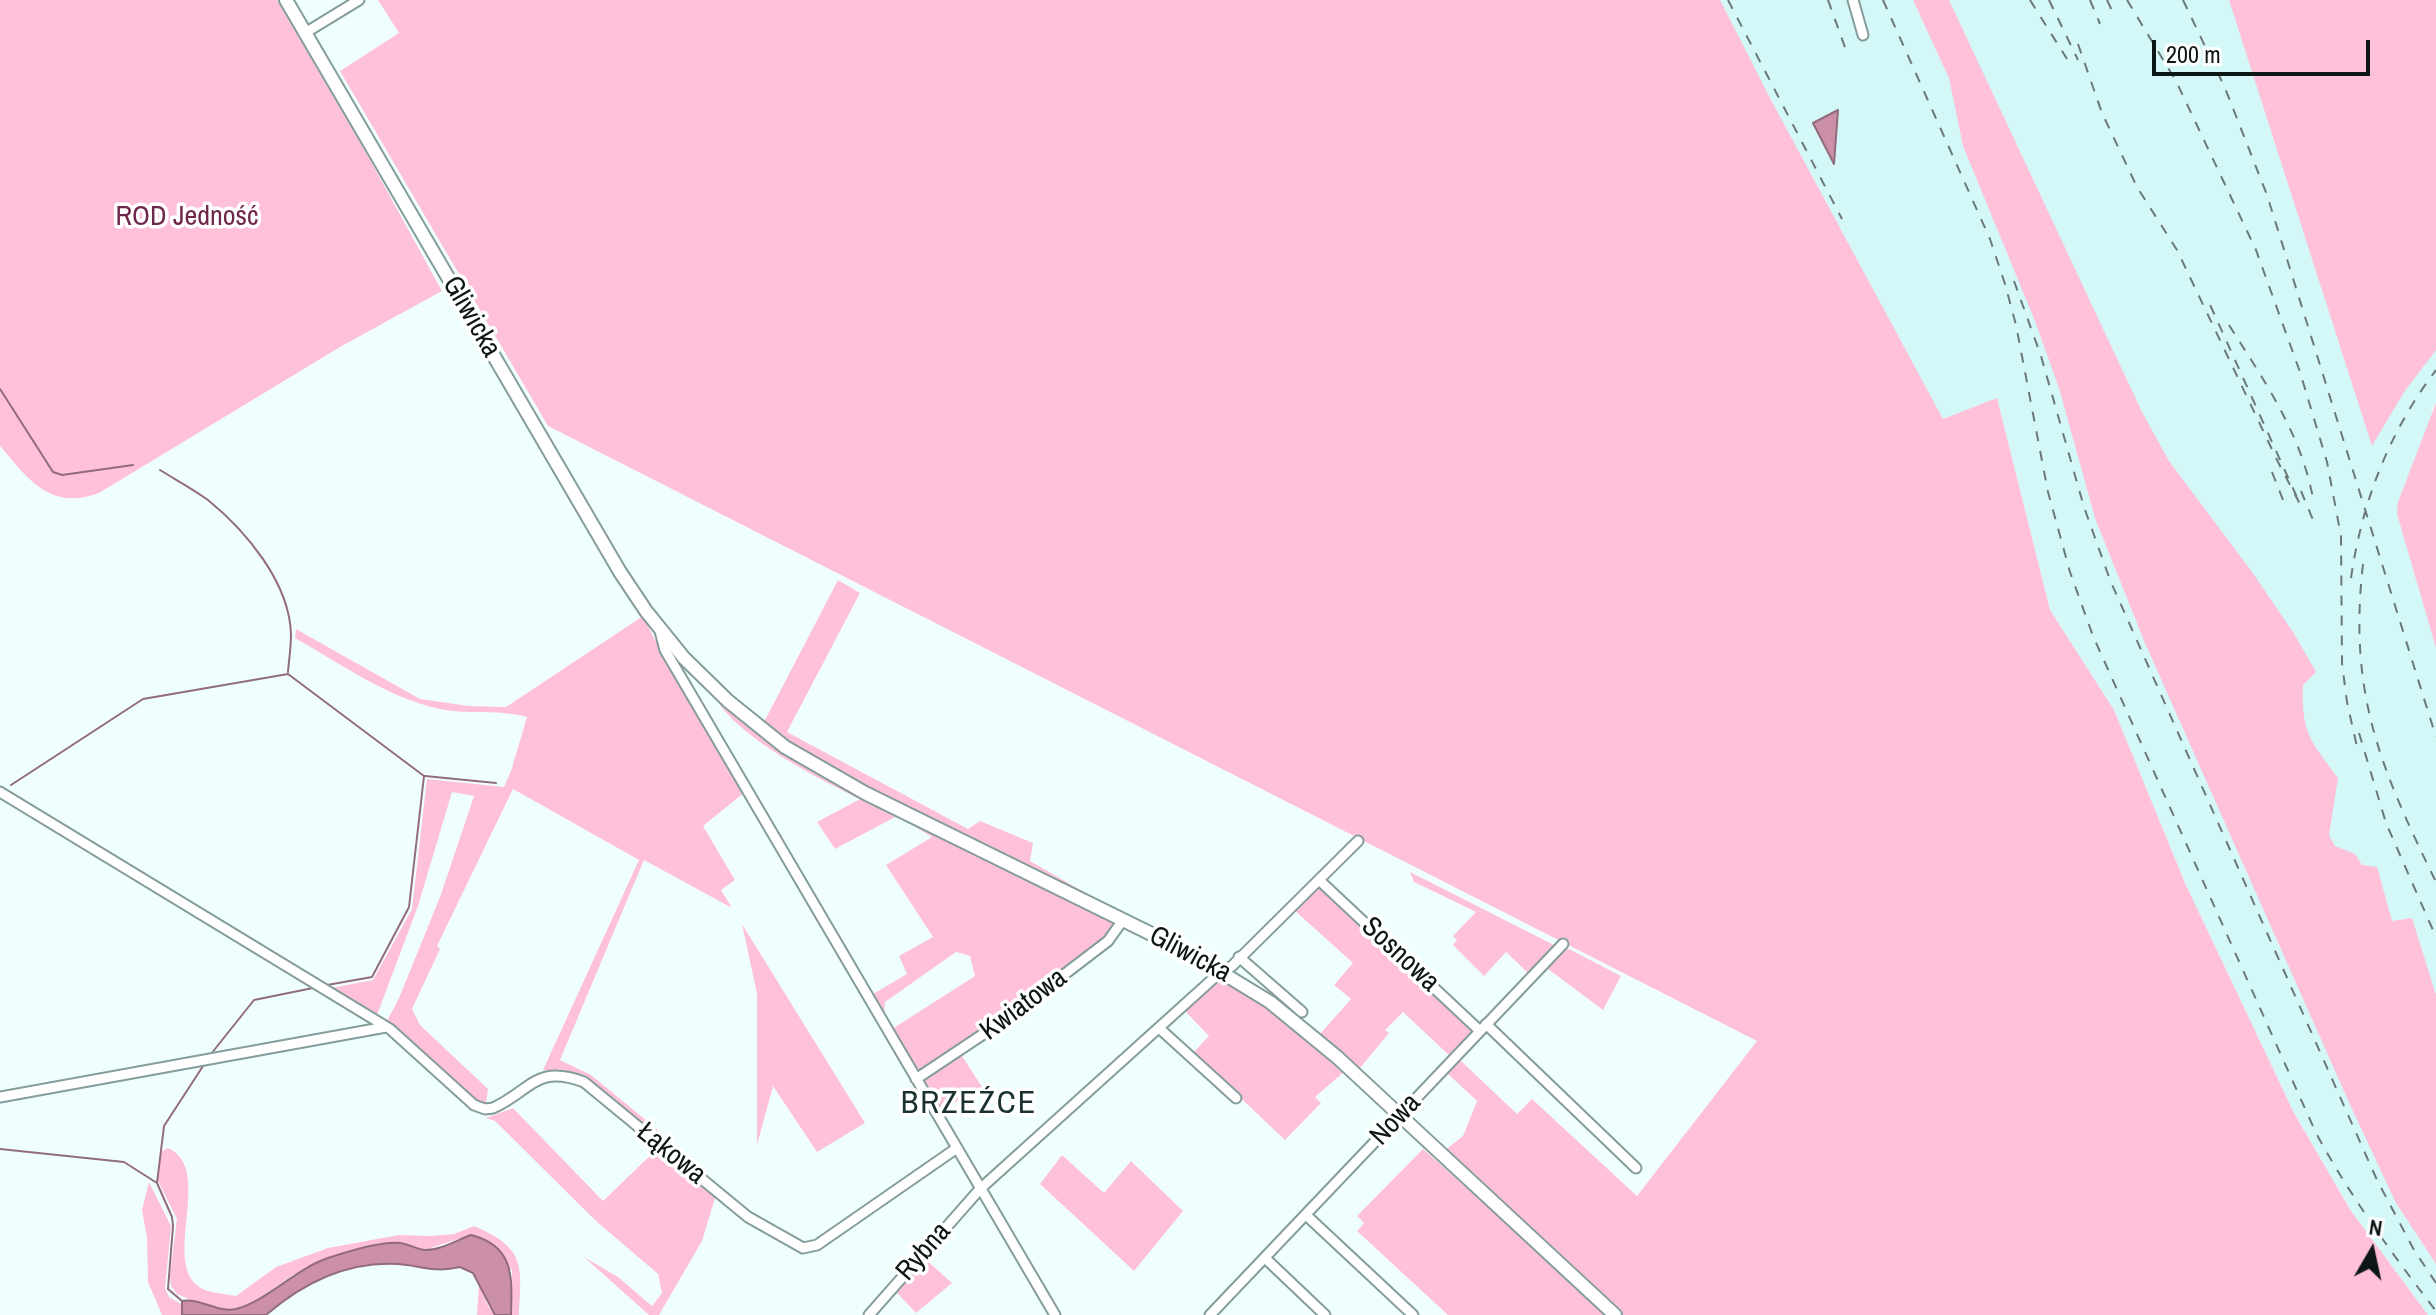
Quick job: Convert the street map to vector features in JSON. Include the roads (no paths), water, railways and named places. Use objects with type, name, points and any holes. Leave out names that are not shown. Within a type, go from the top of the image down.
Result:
[{"type":"main road","name":"Gliwicka","points":[[286,0],[604,546],[660,631],[705,680],[760,728],[830,774],[1223,971],[1262,995],[1302,1026],[1615,1315]]},
{"type":"street","points":[[305,33],[359,0]]},
{"type":"street","points":[[1853,0],[1863,35]]},
{"type":"street","name":"Gliwicka","points":[[660,631],[665,650],[1055,1315]]},
{"type":"street","points":[[690,692],[705,680]]},
{"type":"street","points":[[0,792],[389,1028]]},
{"type":"street","name":"Rybna","points":[[869,1315],[980,1189],[1239,957],[1358,841]]},
{"type":"street","name":"Sosnowa","points":[[1319,880],[1483,1028]]},
{"type":"street","name":"Kwiatowa","points":[[916,1079],[1006,1019],[1095,951],[1108,941],[1123,920]]},
{"type":"street","name":"Nowa","points":[[1210,1315],[1563,944]]},
{"type":"street","points":[[1239,957],[1302,1012]]},
{"type":"street","points":[[0,1097],[389,1028]]},
{"type":"street","name":"Łąkowa","points":[[389,1028],[474,1105],[485,1109],[502,1104],[537,1078],[569,1077],[584,1082],[748,1217],[803,1248],[817,1245],[957,1148]]},
{"type":"street","points":[[1159,1028],[1236,1098]]},
{"type":"street","points":[[1483,1028],[1636,1168]]},
{"type":"street","points":[[1306,1215],[1413,1315]]},
{"type":"street","points":[[1265,1258],[1325,1315]]},
{"type":"waterway","points":[[0,389],[53,472],[62,475],[133,465]]},
{"type":"waterway","points":[[160,470],[208,500],[237,527],[263,560],[283,596],[289,616],[288,672]]},
{"type":"waterway","points":[[11,785],[143,699],[288,674],[424,776],[409,907],[372,977],[327,985]]},
{"type":"waterway","points":[[425,776],[496,783]]},
{"type":"waterway","points":[[211,1054],[254,1000],[313,988]]},
{"type":"waterway","points":[[157,1183],[164,1126],[205,1063]]},
{"type":"waterway","points":[[0,1149],[124,1162],[157,1183],[173,1226],[168,1289],[182,1301]]},
{"type":"railway","points":[[1728,0],[1842,219]]},
{"type":"railway","points":[[1828,0],[1846,50]]},
{"type":"railway","points":[[1883,0],[1990,239],[2005,284],[2016,325],[2048,492],[2070,572],[2093,636],[2316,1133],[2372,1224],[2436,1311]]},
{"type":"railway","points":[[2030,0],[2067,59]]},
{"type":"railway","points":[[2049,0],[2078,60]]},
{"type":"railway","points":[[2090,0],[2100,24]]},
{"type":"railway","points":[[2107,0],[2115,17]]},
{"type":"railway","points":[[2127,0],[2176,81],[2256,250],[2300,372],[2327,462],[2341,536],[2342,663],[2357,747]]},
{"type":"railway","points":[[2183,0],[2225,88],[2267,195],[2436,737]]},
{"type":"railway","points":[[2078,44],[2102,113],[2137,187],[2177,250],[2300,504],[2207,298]]},
{"type":"railway","points":[[2014,281],[2041,356],[2084,507],[2110,580],[2377,1180],[2414,1250],[2436,1283]]},
{"type":"railway","points":[[2229,325],[2292,433],[2309,479],[2314,504]]},
{"type":"railway","points":[[2351,578],[2362,522],[2380,469],[2404,418],[2436,370]]},
{"type":"railway","points":[[2272,472],[2285,505]]},
{"type":"railway","points":[[2301,491],[2313,520]]},
{"type":"railway","points":[[2363,564],[2360,653],[2373,729],[2399,803],[2436,882]]},
{"type":"railway","points":[[2359,733],[2386,823],[2436,937]]},
{"type":"district","name":"BRZEŹCE","points":[[969,1104]]},
{"type":"park label","name":"ROD Jedność","points":[[187,217]]}]
